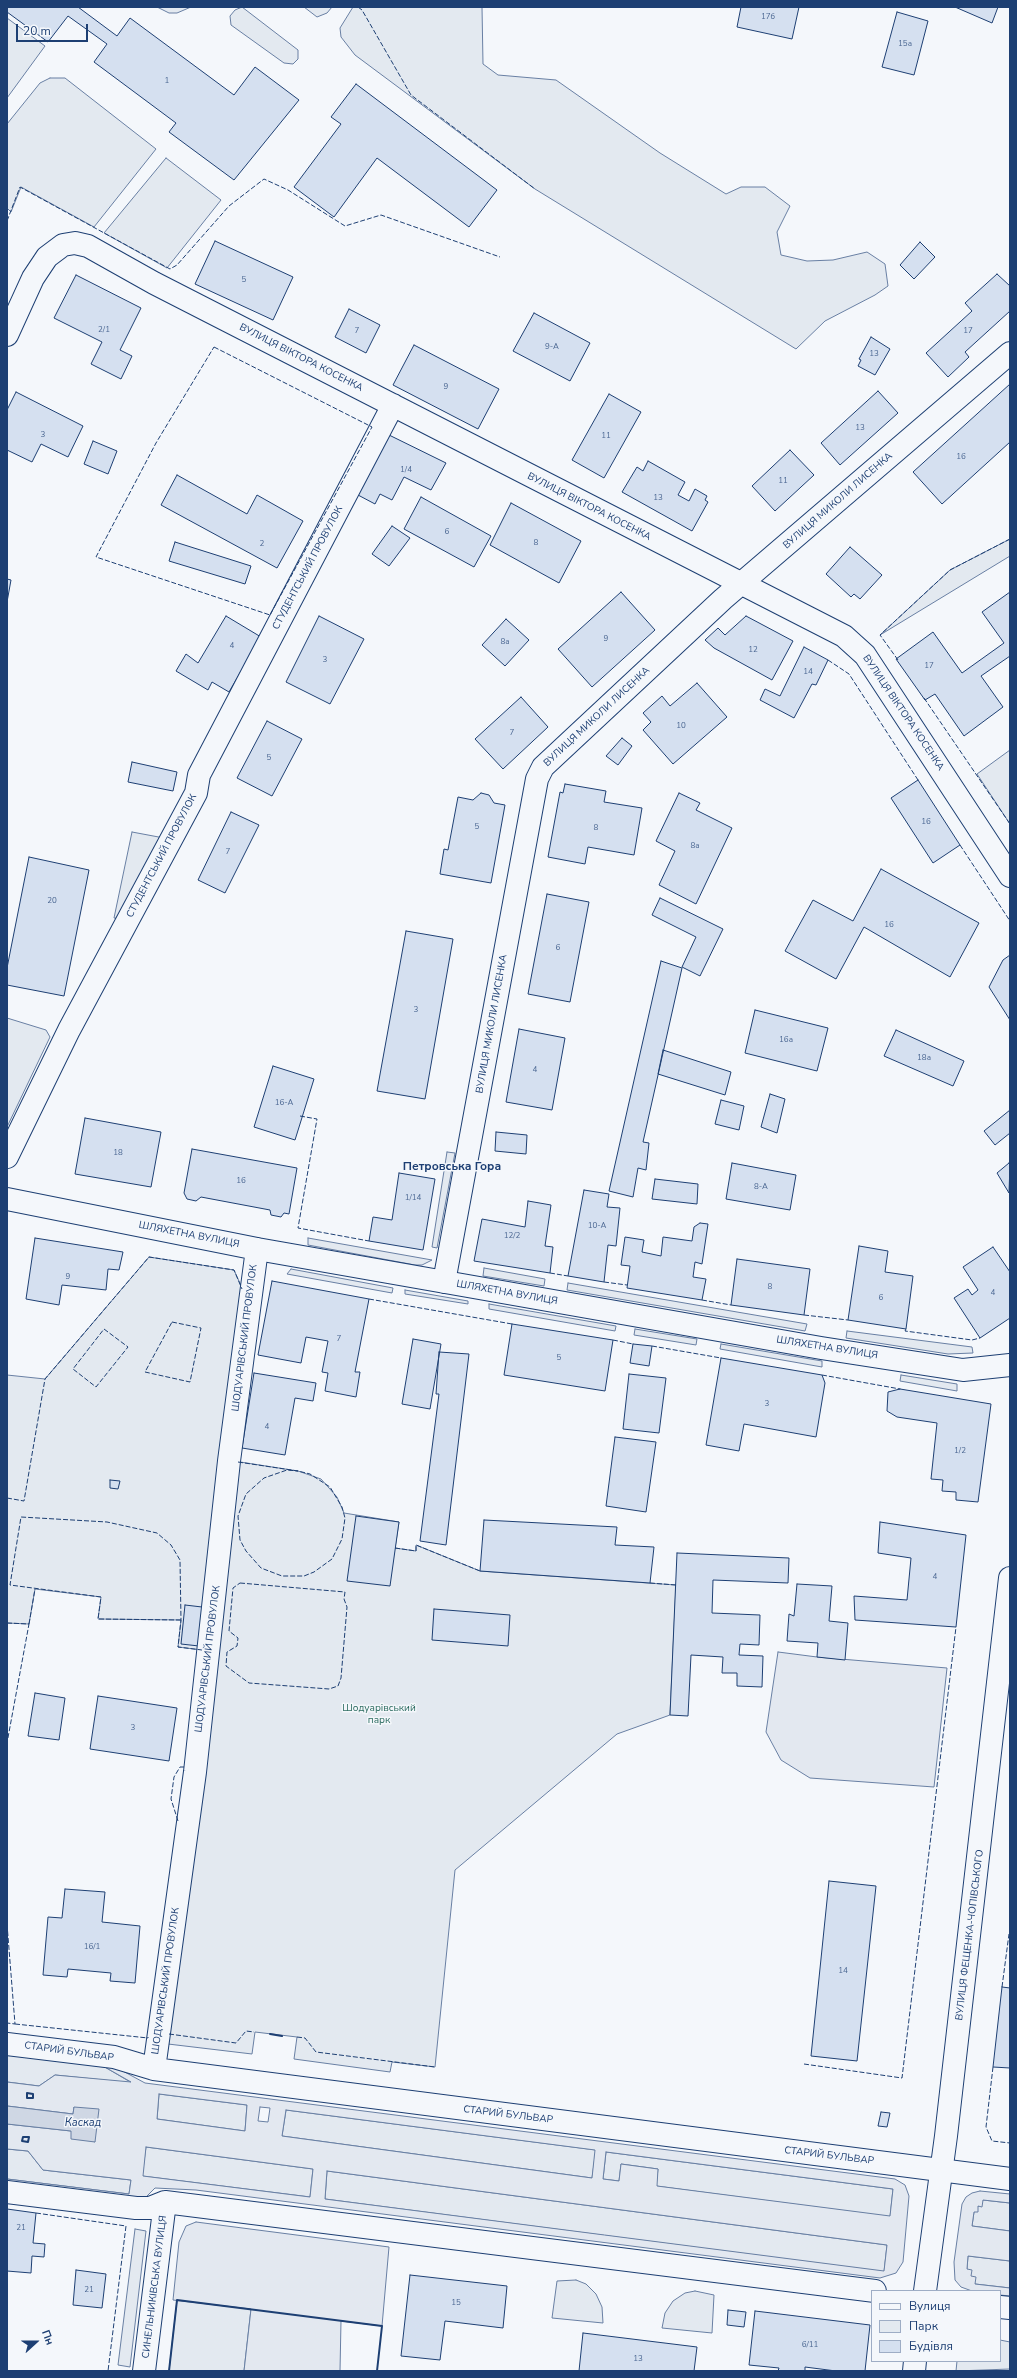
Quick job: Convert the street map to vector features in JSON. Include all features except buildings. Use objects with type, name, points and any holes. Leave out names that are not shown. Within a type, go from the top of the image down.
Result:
[{"type":"street","name":"ВУЛИЦЯ ВІКТОРА КОСЕНКА","points":[[7,335],[33,278],[47,257],[59,247],[75,242],[88,246],[154,284],[844,636],[861,650],[1010,876]]},
{"type":"street","name":"ВУЛИЦЯ МИКОЛИ ЛИСЕНКА","points":[[444,1282],[537,779],[543,767],[740,584],[1010,353]]},
{"type":"street","name":"СТУДЕНТСЬКИЙ ПРОВУЛОК","points":[[7,1157],[69,1030],[196,793],[199,775],[393,405]]},
{"type":"street","name":"ШЛЯХЕТНА ВУЛИЦЯ","points":[[7,1199],[258,1249],[813,1346],[963,1370],[1010,1365]]},
{"type":"street","name":"ШОДУАРІВСЬКИЙ ПРОВУЛОК","points":[[154,2069],[195,1772],[229,1461],[258,1249]]},
{"type":"street","name":"ВУЛИЦЯ ФЕЩЕНКА-ЧОПІВСЬКОГО","points":[[925,2290],[942,2171],[1010,1578]]},
{"type":"street","name":"СТАРИЙ БУЛЬВАР","points":[[7,2044],[114,2058],[154,2069],[1010,2179]]},
{"type":"street","points":[[7,2192],[136,2208],[150,2208],[165,2202],[871,2290]]},
{"type":"street","name":"СИНЕЛЬНИКІВСЬКА ВУЛИЦЯ","points":[[144,2371],[165,2202]]},
{"type":"green space","points":[[157,7],[191,7],[177,13],[169,13]]},
{"type":"green space","points":[[242,7],[298,50],[298,59],[293,64],[284,63],[231,25],[230,16],[235,10]]},
{"type":"green space","points":[[304,7],[332,7],[327,13],[317,17]]},
{"type":"green space","points":[[353,7],[482,7],[483,64],[498,75],[556,80],[660,153],[726,194],[741,187],[765,187],[790,206],[777,232],[781,255],[807,261],[833,260],[867,252],[885,264],[888,286],[875,295],[825,321],[796,349],[535,189],[355,55],[341,37],[340,28]]},
{"type":"green space","points":[[7,18],[45,46],[7,98]]},
{"type":"green space","points":[[50,78],[65,78],[156,149],[94,227],[21,187],[11,212],[7,208],[7,124],[40,83]]},
{"type":"green space","points":[[166,158],[221,200],[167,268],[104,233]]},
{"type":"green space","points":[[1010,539],[1010,556],[880,635],[950,570]]},
{"type":"green space","points":[[1010,750],[1010,824],[977,774]]},
{"type":"green space","points":[[132,832],[164,838],[122,919],[114,918]]},
{"type":"green space","points":[[7,1018],[46,1030],[50,1037],[7,1127]]},
{"type":"green space","points":[[447,1152],[455,1153],[437,1248],[432,1247]]},
{"type":"green space","points":[[308,1238],[432,1260],[422,1265],[415,1265],[308,1245]]},
{"type":"green space","name":"Шодуарівський парк","points":[[149,1257],[234,1270],[243,1290],[234,1461],[298,1471],[321,1479],[337,1497],[344,1513],[399,1522],[395,1548],[416,1551],[416,1545],[480,1571],[676,1585],[670,1715],[617,1734],[455,1870],[435,2067],[392,2062],[390,2072],[294,2059],[297,2037],[255,2032],[252,2054],[168,2044],[202,1650],[178,1647],[181,1620],[98,1619],[101,1597],[35,1589],[29,1624],[7,1623],[7,1375],[45,1379]]},
{"type":"green space","points":[[484,1268],[545,1279],[544,1286],[483,1276]]},
{"type":"green space","points":[[291,1269],[393,1288],[392,1293],[287,1274]]},
{"type":"green space","points":[[568,1283],[807,1324],[805,1331],[567,1290]]},
{"type":"green space","points":[[405,1290],[468,1301],[468,1304],[405,1294]]},
{"type":"green space","points":[[489,1304],[616,1326],[615,1331],[489,1309]]},
{"type":"green space","points":[[635,1329],[697,1339],[696,1345],[634,1335]]},
{"type":"green space","points":[[847,1331],[972,1347],[973,1353],[948,1354],[846,1338]]},
{"type":"green space","points":[[721,1344],[822,1361],[822,1367],[720,1349]]},
{"type":"green space","points":[[901,1375],[957,1384],[957,1391],[900,1381]]},
{"type":"green space","points":[[7,2055],[103,2066],[132,2083],[55,2075],[39,2086],[7,2082]]},
{"type":"green space","points":[[159,2094],[247,2105],[245,2131],[157,2119]]},
{"type":"green space","points":[[286,2110],[596,2150],[592,2178],[282,2136]]},
{"type":"green space","points":[[146,2147],[313,2169],[310,2197],[142,2176]]},
{"type":"green space","points":[[7,2149],[28,2151],[43,2170],[131,2180],[129,2194],[7,2179]]},
{"type":"green space","points":[[606,2152],[893,2189],[890,2217],[656,2186],[658,2169],[621,2164],[619,2181],[603,2179]]},
{"type":"green space","points":[[327,2171],[887,2245],[884,2272],[325,2199]]},
{"type":"green space","points":[[983,2200],[1010,2203],[1010,2231],[972,2226],[974,2212]]},
{"type":"green space","points":[[135,2229],[146,2231],[130,2367],[118,2365]]},
{"type":"green space","points":[[968,2256],[1010,2261],[1010,2288],[975,2284],[967,2269]]},
{"type":"green space","points":[[576,2280],[586,2284],[596,2294],[602,2307],[603,2323],[552,2318],[557,2281]]},
{"type":"green space","points":[[695,2291],[714,2295],[712,2333],[662,2328],[665,2313],[673,2301],[685,2293]]},
{"type":"green space","points":[[177,2300],[251,2309],[244,2371],[169,2371]]},
{"type":"green space","points":[[1001,2340],[1010,2342],[1010,2369],[956,2371],[957,2362],[1001,2362]]},
{"type":"shaded area","points":[[778,1652],[817,1657],[947,1668],[934,1787],[810,1778],[781,1760],[766,1732]]},
{"type":"shaded area","points":[[108,2063],[145,2083],[895,2179],[905,2185],[909,2196],[903,2262],[896,2273],[880,2278],[196,2190],[155,2188],[143,2200],[7,2186],[7,2179],[129,2194],[131,2180],[43,2170],[28,2151],[7,2149],[7,2124],[71,2131],[95,2142],[74,2107],[73,2114],[7,2106],[7,2082],[39,2086],[55,2075],[131,2082],[103,2066]],"holes":[[[159,2094],[247,2105],[245,2131],[157,2119]],[[260,2107],[270,2108],[268,2122],[258,2121]],[[286,2110],[595,2150],[592,2178],[282,2136]],[[146,2147],[313,2169],[310,2197],[143,2176]],[[606,2152],[893,2189],[890,2216],[657,2186],[658,2169],[621,2164],[619,2181],[603,2179]],[[327,2171],[887,2245],[884,2271],[325,2199]]]},
{"type":"shaded area","points":[[980,2191],[1010,2194],[1010,2203],[983,2200],[982,2207],[978,2206],[978,2212],[974,2212],[972,2226],[1010,2231],[1010,2261],[968,2256],[967,2269],[972,2270],[971,2276],[976,2277],[975,2284],[1010,2288],[1010,2296],[1001,2295],[1001,2290],[969,2290],[961,2287],[955,2280],[954,2262],[962,2204],[966,2197],[972,2193]]},
{"type":"shaded area","points":[[196,2222],[389,2247],[382,2326],[341,2321],[340,2371],[244,2371],[251,2309],[173,2300],[179,2242],[186,2226]]},
{"type":"water","name":"Каскад","points":[[7,2106],[73,2114],[74,2107],[99,2109],[95,2142],[71,2139],[71,2131],[7,2124]]},
{"type":"fence","points":[[358,7],[362,10],[411,95],[535,189]]},
{"type":"fence","points":[[7,221],[20,187],[170,269],[177,265],[229,206],[264,179],[288,190],[345,226],[381,215],[500,257]]},
{"type":"fence","points":[[214,347],[372,427],[270,615],[96,557],[156,443],[214,347]]},
{"type":"fence","points":[[898,660],[880,635],[950,570],[1010,539]]},
{"type":"fence","points":[[828,660],[849,674],[918,780]]},
{"type":"fence","points":[[924,698],[1010,824]]},
{"type":"fence","points":[[960,845],[1010,921]]},
{"type":"fence","points":[[300,1116],[317,1119],[298,1228],[369,1241]]},
{"type":"fence","points":[[7,1498],[24,1501],[45,1379],[149,1257],[234,1270],[242,1289]]},
{"type":"fence","points":[[550,1273],[568,1276]]},
{"type":"fence","points":[[604,1282],[627,1285]]},
{"type":"fence","points":[[369,1299],[512,1324]]},
{"type":"fence","points":[[702,1300],[731,1305]]},
{"type":"fence","points":[[804,1315],[848,1320]]},
{"type":"fence","points":[[172,1322],[201,1328],[190,1382],[145,1372],[172,1322]]},
{"type":"fence","points":[[104,1329],[128,1347],[96,1387],[73,1369],[104,1329]]},
{"type":"fence","points":[[906,1329],[905,1331],[972,1340],[980,1338]]},
{"type":"fence","points":[[613,1340],[633,1344]]},
{"type":"fence","points":[[652,1346],[721,1358]]},
{"type":"fence","points":[[822,1375],[900,1389]]},
{"type":"fence","points":[[238,1462],[298,1471],[310,1474],[330,1487],[342,1507],[345,1518],[342,1539],[332,1559],[314,1572],[304,1576],[282,1576],[261,1568],[246,1551],[240,1540],[238,1516],[246,1494],[264,1478],[287,1470],[298,1471]]},
{"type":"fence","points":[[181,1620],[98,1619],[101,1597],[10,1585],[21,1517],[107,1522],[157,1533],[171,1545],[180,1560],[181,1620],[178,1647],[202,1650]]},
{"type":"fence","points":[[395,1548],[416,1551],[416,1545],[480,1571]]},
{"type":"fence","points":[[240,1583],[345,1592],[344,1599],[347,1607],[341,1678],[338,1686],[329,1689],[249,1683],[226,1666],[227,1652],[237,1646],[238,1638],[229,1631],[233,1588],[240,1583]]},
{"type":"fence","points":[[650,1583],[676,1585]]},
{"type":"fence","points":[[29,1624],[35,1589]]},
{"type":"fence","points":[[7,1623],[29,1624],[7,1743]]},
{"type":"fence","points":[[804,2064],[902,2078],[956,1627]]},
{"type":"fence","points":[[178,1821],[171,1799],[174,1777],[180,1767],[186,1767]]},
{"type":"fence","points":[[7,1924],[15,2024],[7,2023]]},
{"type":"fence","points":[[1002,1987],[1009,1934]]},
{"type":"fence","points":[[15,2024],[148,2037]]},
{"type":"fence","points":[[169,2034],[236,2043],[246,2031],[254,2032]]},
{"type":"fence","points":[[297,2037],[305,2038],[316,2052],[435,2067]]},
{"type":"fence","points":[[993,2067],[986,2127],[992,2141],[1010,2143]]},
{"type":"fence","points":[[36,2213],[126,2226],[108,2371]]},
{"type":"wall","points":[[270,2034],[282,2036]]},
{"type":"wall","points":[[27,2093],[33,2094],[33,2098],[27,2098],[27,2093]]},
{"type":"wall","points":[[23,2137],[29,2137],[28,2142],[22,2141],[23,2137]]},
{"type":"wall","points":[[169,2371],[177,2300],[382,2326],[377,2371]]},
{"type":"district","name":"Петровська Гора","points":[[452,1167]]}]
